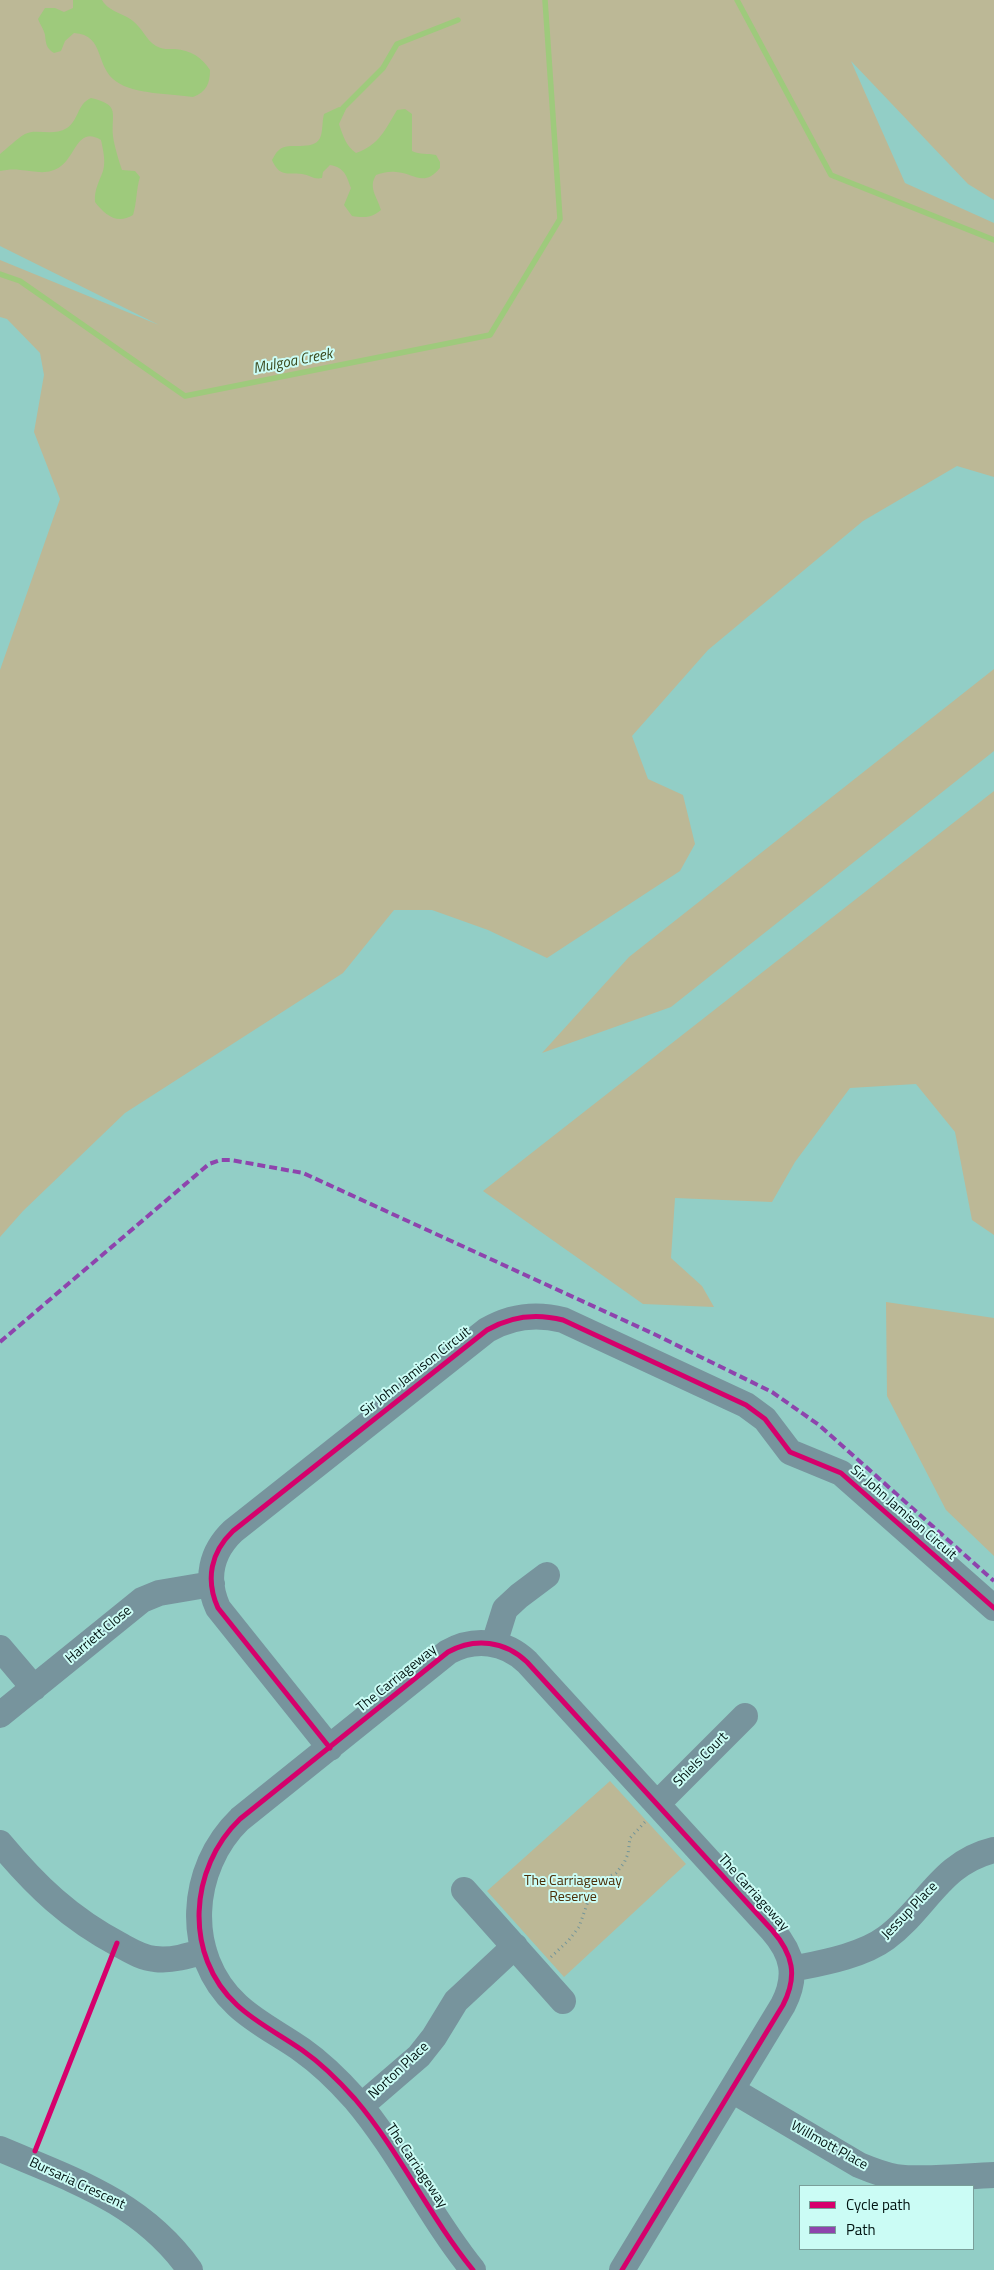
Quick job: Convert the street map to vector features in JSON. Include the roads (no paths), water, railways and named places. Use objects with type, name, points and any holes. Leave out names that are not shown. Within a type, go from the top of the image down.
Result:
[{"type":"street","name":"Sir John Jamison Circuit","points":[[330,1748],[221,1612],[215,1601],[212,1584],[211,1570],[216,1554],[221,1543],[233,1531],[487,1330],[506,1321],[536,1315],[563,1320],[746,1405],[765,1419],[790,1452],[831,1468],[850,1480],[994,1608]]},
{"type":"street","points":[[494,1644],[505,1609],[547,1575]]},
{"type":"street","name":"Harriett Close","points":[[0,1715],[142,1600],[159,1593],[212,1584]]},
{"type":"street","name":"The Carriageway","points":[[473,2270],[360,2106],[334,2076],[313,2058],[237,2005],[216,1978],[204,1951],[199,1928],[199,1903],[204,1874],[223,1837],[240,1819],[448,1652],[468,1644],[494,1644],[512,1650],[527,1662],[779,1938],[789,1955],[792,1969],[790,1988],[783,2005],[622,2270]]},
{"type":"street","points":[[0,1648],[34,1688]]},
{"type":"street","name":"Shiels Court","points":[[658,1806],[745,1716]]},
{"type":"street","points":[[0,1843],[28,1877],[52,1900],[78,1920],[139,1955],[156,1959],[174,1959],[204,1951]]},
{"type":"street","name":"Jessup Place","points":[[792,1969],[828,1961],[880,1943],[899,1928],[948,1872],[967,1859],[994,1850]]},
{"type":"street","points":[[464,1890],[563,2001]]},
{"type":"street","name":"Norton Place","points":[[360,2106],[418,2056],[434,2036],[456,2001],[514,1946]]},
{"type":"street","name":"Willmott Place","points":[[732,2090],[859,2165],[880,2173],[914,2178],[994,2175]]},
{"type":"street","name":"Bursaria Crescent","points":[[0,2149],[102,2194],[129,2209],[164,2239],[190,2270]]},
{"type":"waterway","name":"Mulgoa Creek","points":[[0,274],[20,281],[185,396],[490,335],[560,219],[545,0]]},
{"type":"waterway","points":[[737,0],[831,175],[994,240]]},
{"type":"waterway","points":[[343,108],[383,68],[397,44],[458,20]]},
{"type":"park label","name":"The Carriageway Reserve","points":[[573,1890]]}]
